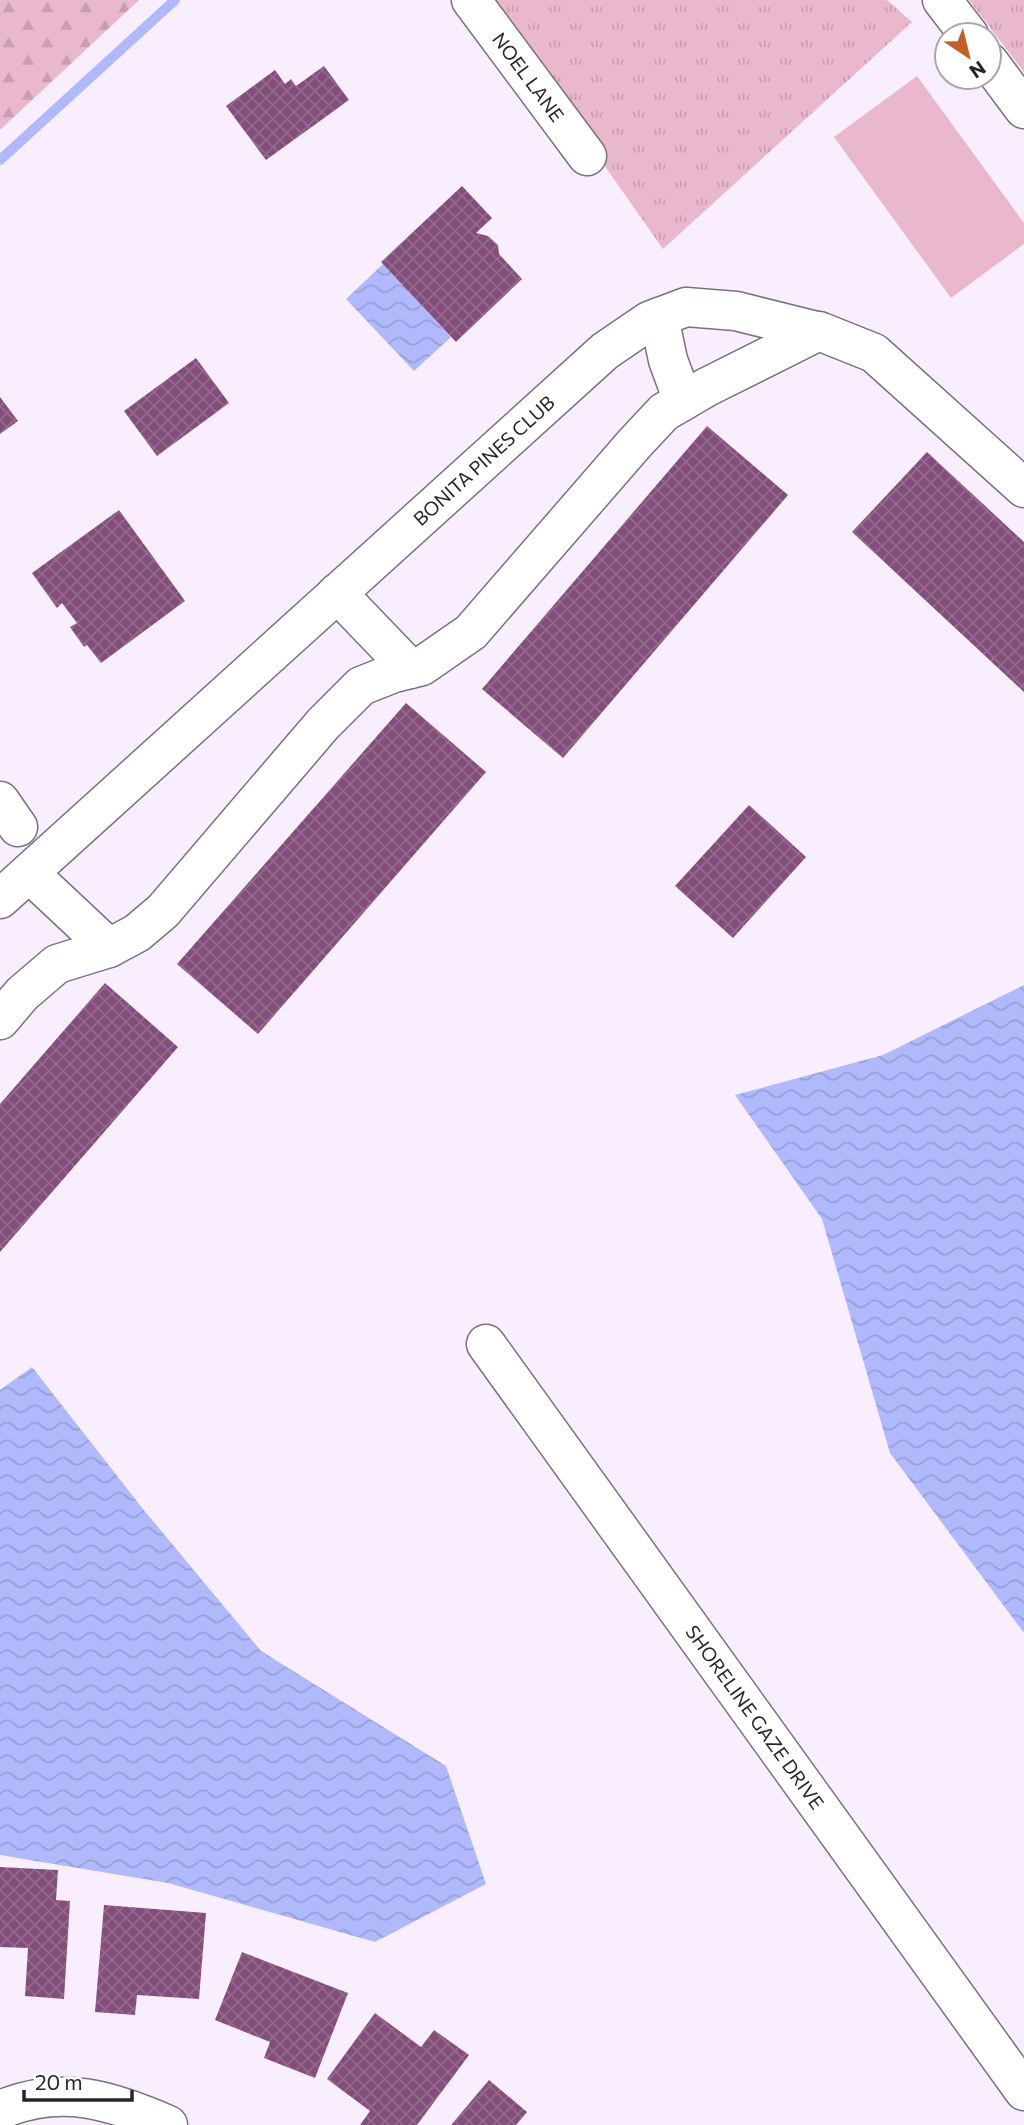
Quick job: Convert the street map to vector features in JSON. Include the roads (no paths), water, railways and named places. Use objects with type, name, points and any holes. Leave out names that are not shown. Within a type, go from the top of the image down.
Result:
[{"type":"street","name":"NOEL LANE","points":[[471,0],[587,156]]},
{"type":"street","points":[[942,0],[958,21]]},
{"type":"street","points":[[1003,81],[1024,109]]},
{"type":"street","name":"BONITA PINES CLUB","points":[[0,899],[605,351],[649,321],[686,307],[736,311],[819,331],[874,353],[1024,488]]},
{"type":"street","points":[[659,317],[668,360],[683,401]]},
{"type":"street","points":[[0,1020],[22,994],[57,964],[109,948],[137,933],[163,911],[323,724],[362,686],[422,666],[471,632],[664,412],[819,331]]},
{"type":"street","points":[[337,593],[410,669]]},
{"type":"street","points":[[29,873],[109,948]]},
{"type":"street","name":"SHORELINE GAZE DRIVE","points":[[486,1345],[1024,2091]]},
{"type":"street","points":[[0,2110],[48,2096],[89,2097],[127,2108],[168,2125]]},
{"type":"water","points":[[383,264],[451,337],[414,371],[346,299]]},
{"type":"water","points":[[1024,985],[1024,1633],[890,1453],[822,1219],[735,1095],[883,1055]]},
{"type":"water","points":[[32,1367],[143,1509],[261,1651],[446,1766],[486,1884],[375,1942],[168,1883],[0,1855],[0,1390]]},
{"type":"waterway","points":[[0,160],[175,0]]}]
